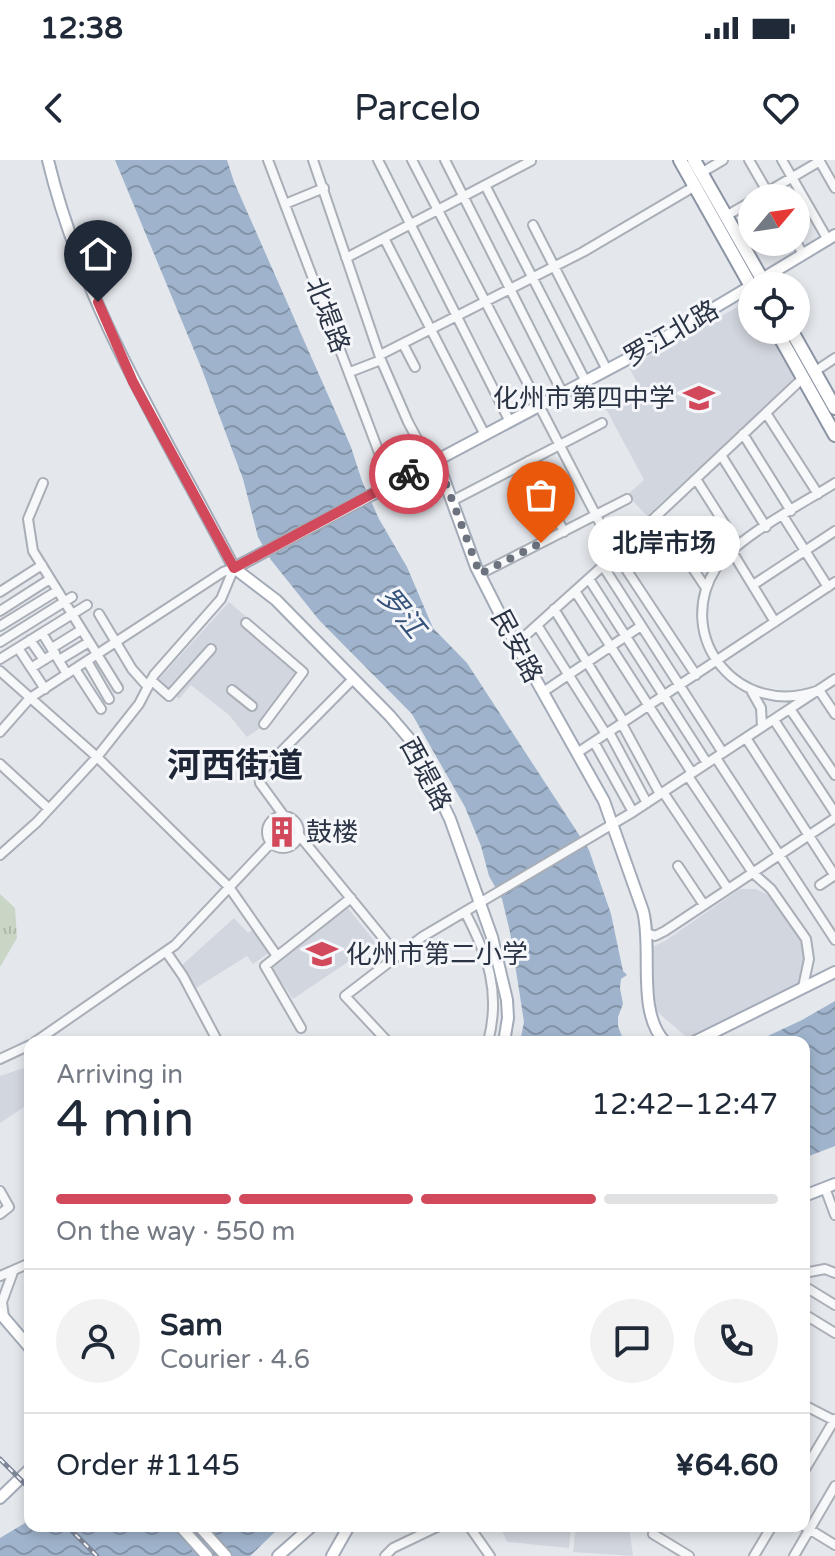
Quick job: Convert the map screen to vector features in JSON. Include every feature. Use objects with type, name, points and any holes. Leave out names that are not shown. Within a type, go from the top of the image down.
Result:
[{"type":"highway","points":[[680,160],[750,272]]},
{"type":"highway","points":[[694,160],[726,216],[752,272]]},
{"type":"highway","points":[[786,344],[835,408]]},
{"type":"highway","points":[[797,344],[835,435]]},
{"type":"main road","points":[[48,160],[73,241],[133,382],[234,568]]},
{"type":"main road","name":"罗江北路","points":[[810,250],[831,238]]},
{"type":"main road","name":"罗江北路","points":[[777,272],[800,256]]},
{"type":"main road","name":"罗江北路","points":[[234,568],[586,382],[738,296]]},
{"type":"main road","name":"民安路","points":[[429,464],[452,501],[480,574],[516,644],[604,801],[611,825]]},
{"type":"main road","name":"西堤路","points":[[234,568],[276,600],[413,743],[485,899],[505,984],[508,1008],[505,1036]]},
{"type":"main road","points":[[611,825],[651,934],[647,945],[651,1013],[654,1027],[661,1036]]},
{"type":"main road","points":[[706,1036],[835,972]]},
{"type":"main road","points":[[810,1186],[835,1176]]},
{"type":"main road","points":[[810,1194],[830,1186]]},
{"type":"main road","points":[[2,1315],[24,1341]]},
{"type":"main road","points":[[0,1498],[24,1475]]},
{"type":"main road","points":[[185,1532],[207,1556]]},
{"type":"main road","points":[[204,1532],[226,1556]]},
{"type":"main road","points":[[278,1556],[305,1532]]},
{"type":"main road","points":[[287,1556],[314,1532]]},
{"type":"main road","points":[[325,1556],[339,1532]]},
{"type":"main road","points":[[332,1556],[346,1532]]},
{"type":"street","name":"北堤路","points":[[268,160],[386,471]]},
{"type":"street","name":"民安路","points":[[313,160],[380,358],[429,464]]},
{"type":"street","points":[[378,160],[510,422]]},
{"type":"street","points":[[412,160],[616,554],[696,675]]},
{"type":"street","points":[[445,160],[563,394]]},
{"type":"street","points":[[701,173],[723,160]]},
{"type":"street","points":[[749,160],[763,184]]},
{"type":"street","points":[[782,160],[831,238]]},
{"type":"street","points":[[346,258],[531,161]]},
{"type":"street","points":[[784,184],[820,161],[835,188]]},
{"type":"street","points":[[485,185],[586,382]]},
{"type":"street","points":[[350,372],[554,267],[695,186]]},
{"type":"street","points":[[285,204],[324,188]]},
{"type":"street","points":[[726,216],[738,209]]},
{"type":"street","points":[[533,225],[607,370]]},
{"type":"street","points":[[384,238],[485,435]]},
{"type":"street","points":[[403,344],[415,367]]},
{"type":"street","points":[[516,644],[766,413],[809,375],[835,358]]},
{"type":"street","points":[[766,413],[818,494]]},
{"type":"street","points":[[452,501],[602,423]]},
{"type":"street","points":[[577,753],[832,585],[805,551],[743,434]]},
{"type":"street","points":[[721,455],[766,527]]},
{"type":"street","points":[[528,461],[564,532]]},
{"type":"street","points":[[696,479],[775,622]]},
{"type":"street","points":[[43,483],[28,519],[33,551],[57,591],[68,600],[71,615],[118,688]]},
{"type":"street","points":[[819,690],[800,697],[783,698],[751,691],[736,682],[718,660],[705,632],[702,607],[714,571],[735,548],[835,483]]},
{"type":"street","points":[[480,574],[627,499]]},
{"type":"street","points":[[657,515],[706,588]]},
{"type":"street","points":[[753,585],[835,531]]},
{"type":"street","points":[[0,592],[42,565]]},
{"type":"street","points":[[603,566],[680,685],[780,855],[835,940]]},
{"type":"street","points":[[0,732],[30,698],[223,572],[234,568]]},
{"type":"street","points":[[0,855],[49,809],[97,757],[139,704],[149,684],[221,599],[234,568]]},
{"type":"street","points":[[0,611],[50,579]]},
{"type":"street","points":[[589,579],[707,763]]},
{"type":"street","points":[[0,626],[57,591]]},
{"type":"street","points":[[575,591],[753,873],[771,889],[806,939],[809,959],[803,987]]},
{"type":"street","points":[[0,642],[68,600]]},
{"type":"street","points":[[0,659],[87,605]]},
{"type":"street","points":[[554,609],[662,793],[728,889]]},
{"type":"street","points":[[99,614],[132,669],[169,696],[211,649]]},
{"type":"street","points":[[246,623],[303,672],[264,724]]},
{"type":"street","points":[[537,625],[608,733],[647,803]]},
{"type":"street","points":[[543,692],[641,626]]},
{"type":"street","points":[[55,654],[81,630]]},
{"type":"street","points":[[42,633],[55,654],[101,709]]},
{"type":"street","points":[[30,640],[44,660]]},
{"type":"street","points":[[31,668],[55,654],[89,642]]},
{"type":"street","points":[[18,648],[45,689]]},
{"type":"street","points":[[87,661],[109,699]]},
{"type":"street","points":[[0,671],[97,757],[229,887],[277,956]]},
{"type":"street","points":[[354,678],[259,774],[260,783],[284,816],[297,823],[299,835],[397,955]]},
{"type":"street","points":[[382,1036],[345,996],[397,955],[633,812],[835,679]]},
{"type":"street","points":[[232,690],[252,706]]},
{"type":"street","points":[[819,690],[835,714]]},
{"type":"street","points":[[751,691],[764,718],[763,726],[755,732]]},
{"type":"street","points":[[790,709],[835,775]]},
{"type":"street","points":[[651,934],[704,905],[835,818],[774,720]]},
{"type":"street","points":[[746,738],[835,876],[820,885]]},
{"type":"street","points":[[594,742],[633,812]]},
{"type":"street","points":[[0,764],[49,809]]},
{"type":"street","points":[[284,816],[274,818],[268,825],[267,835],[271,843],[285,848],[295,843],[299,835]]},
{"type":"street","points":[[44,1036],[167,953],[271,843]]},
{"type":"street","points":[[678,866],[704,905]]},
{"type":"street","points":[[301,1028],[265,966],[351,898]]},
{"type":"street","points":[[465,912],[493,983],[494,1013],[489,1036]]},
{"type":"street","points":[[167,953],[215,1036]]},
{"type":"street","points":[[0,1059],[24,1048]]},
{"type":"street","points":[[830,1186],[835,1215]]},
{"type":"street","points":[[0,1191],[9,1207],[0,1214]]},
{"type":"street","points":[[0,1276],[24,1266]]},
{"type":"street","points":[[810,1272],[825,1269],[835,1273]]},
{"type":"street","points":[[2,1315],[2,1302],[13,1272]]},
{"type":"street","points":[[810,1290],[835,1305]]},
{"type":"street","points":[[810,1318],[835,1333]]},
{"type":"street","points":[[810,1408],[835,1420],[810,1461]]},
{"type":"street","points":[[810,1524],[835,1486]]},
{"type":"street","points":[[810,1530],[835,1545]]},
{"type":"street","points":[[385,1556],[395,1546],[426,1532]]},
{"type":"street","points":[[473,1532],[490,1556]]},
{"type":"street","points":[[754,1556],[768,1532]]},
{"type":"street","points":[[794,1556],[805,1532]]},
{"type":"street","points":[[653,1534],[689,1556]]},
{"type":"shaded area","name":"化州市第四中学","points":[[738,307],[738,344],[778,344],[797,377],[647,516],[627,495],[644,480],[605,407],[640,388],[629,367]]},
{"type":"shaded area","points":[[229,602],[309,670],[270,721],[247,737],[229,715],[191,685],[179,699],[159,679]]},
{"type":"shaded area","points":[[740,889],[756,889],[774,898],[794,925],[805,950],[800,981],[786,995],[696,1036],[686,1036],[654,1009],[652,947]]},
{"type":"shaded area","name":"化州市第二小学","points":[[347,907],[376,943],[293,999],[270,965]]},
{"type":"shaded area","name":"化州市第二小学","points":[[234,918],[248,933],[253,929],[270,952],[253,964],[247,956],[196,988],[181,966]]},
{"type":"shaded area","points":[[24,1068],[24,1107],[0,1123],[0,1076]]},
{"type":"shaded area","points":[[503,1532],[570,1532],[569,1548],[507,1542]]},
{"type":"shaded area","points":[[575,1532],[630,1532],[633,1556],[573,1552]]},
{"type":"green space","points":[[0,894],[15,908],[17,938],[0,967]]},
{"type":"water","name":"罗江","points":[[115,160],[227,160],[351,447],[362,481],[379,519],[407,567],[433,628],[467,663],[589,850],[611,914],[623,971],[627,975],[621,979],[620,988],[623,1004],[618,1026],[622,1036],[521,1036],[524,1022],[502,899],[489,876],[465,807],[412,714],[319,620],[271,560],[258,537],[243,479],[201,367]]},
{"type":"water","points":[[835,1001],[835,1146],[810,1156],[810,1036],[768,1036]]},
{"type":"water","points":[[24,1524],[24,1532],[275,1532],[250,1556],[0,1556],[0,1538]]},
{"type":"railway","points":[[0,1459],[24,1483]]},
{"type":"railway","points":[[73,1532],[97,1556]]},
{"type":"way so far","points":[[409,474],[437,460],[480,574],[541,543]]},
{"type":"place","name":"化州市第四中学","points":[[699,398]]},
{"type":"place","name":"北岸市场","points":[[541,543]]},
{"type":"place","name":"鼓楼","points":[[282,832]]},
{"type":"place","name":"化州市第二小学","points":[[322,954]]},
{"type":"district","name":"河西街道","points":[[235,765]]},
{"type":"route","points":[[98,302],[133,382],[234,568],[409,474]]}]
